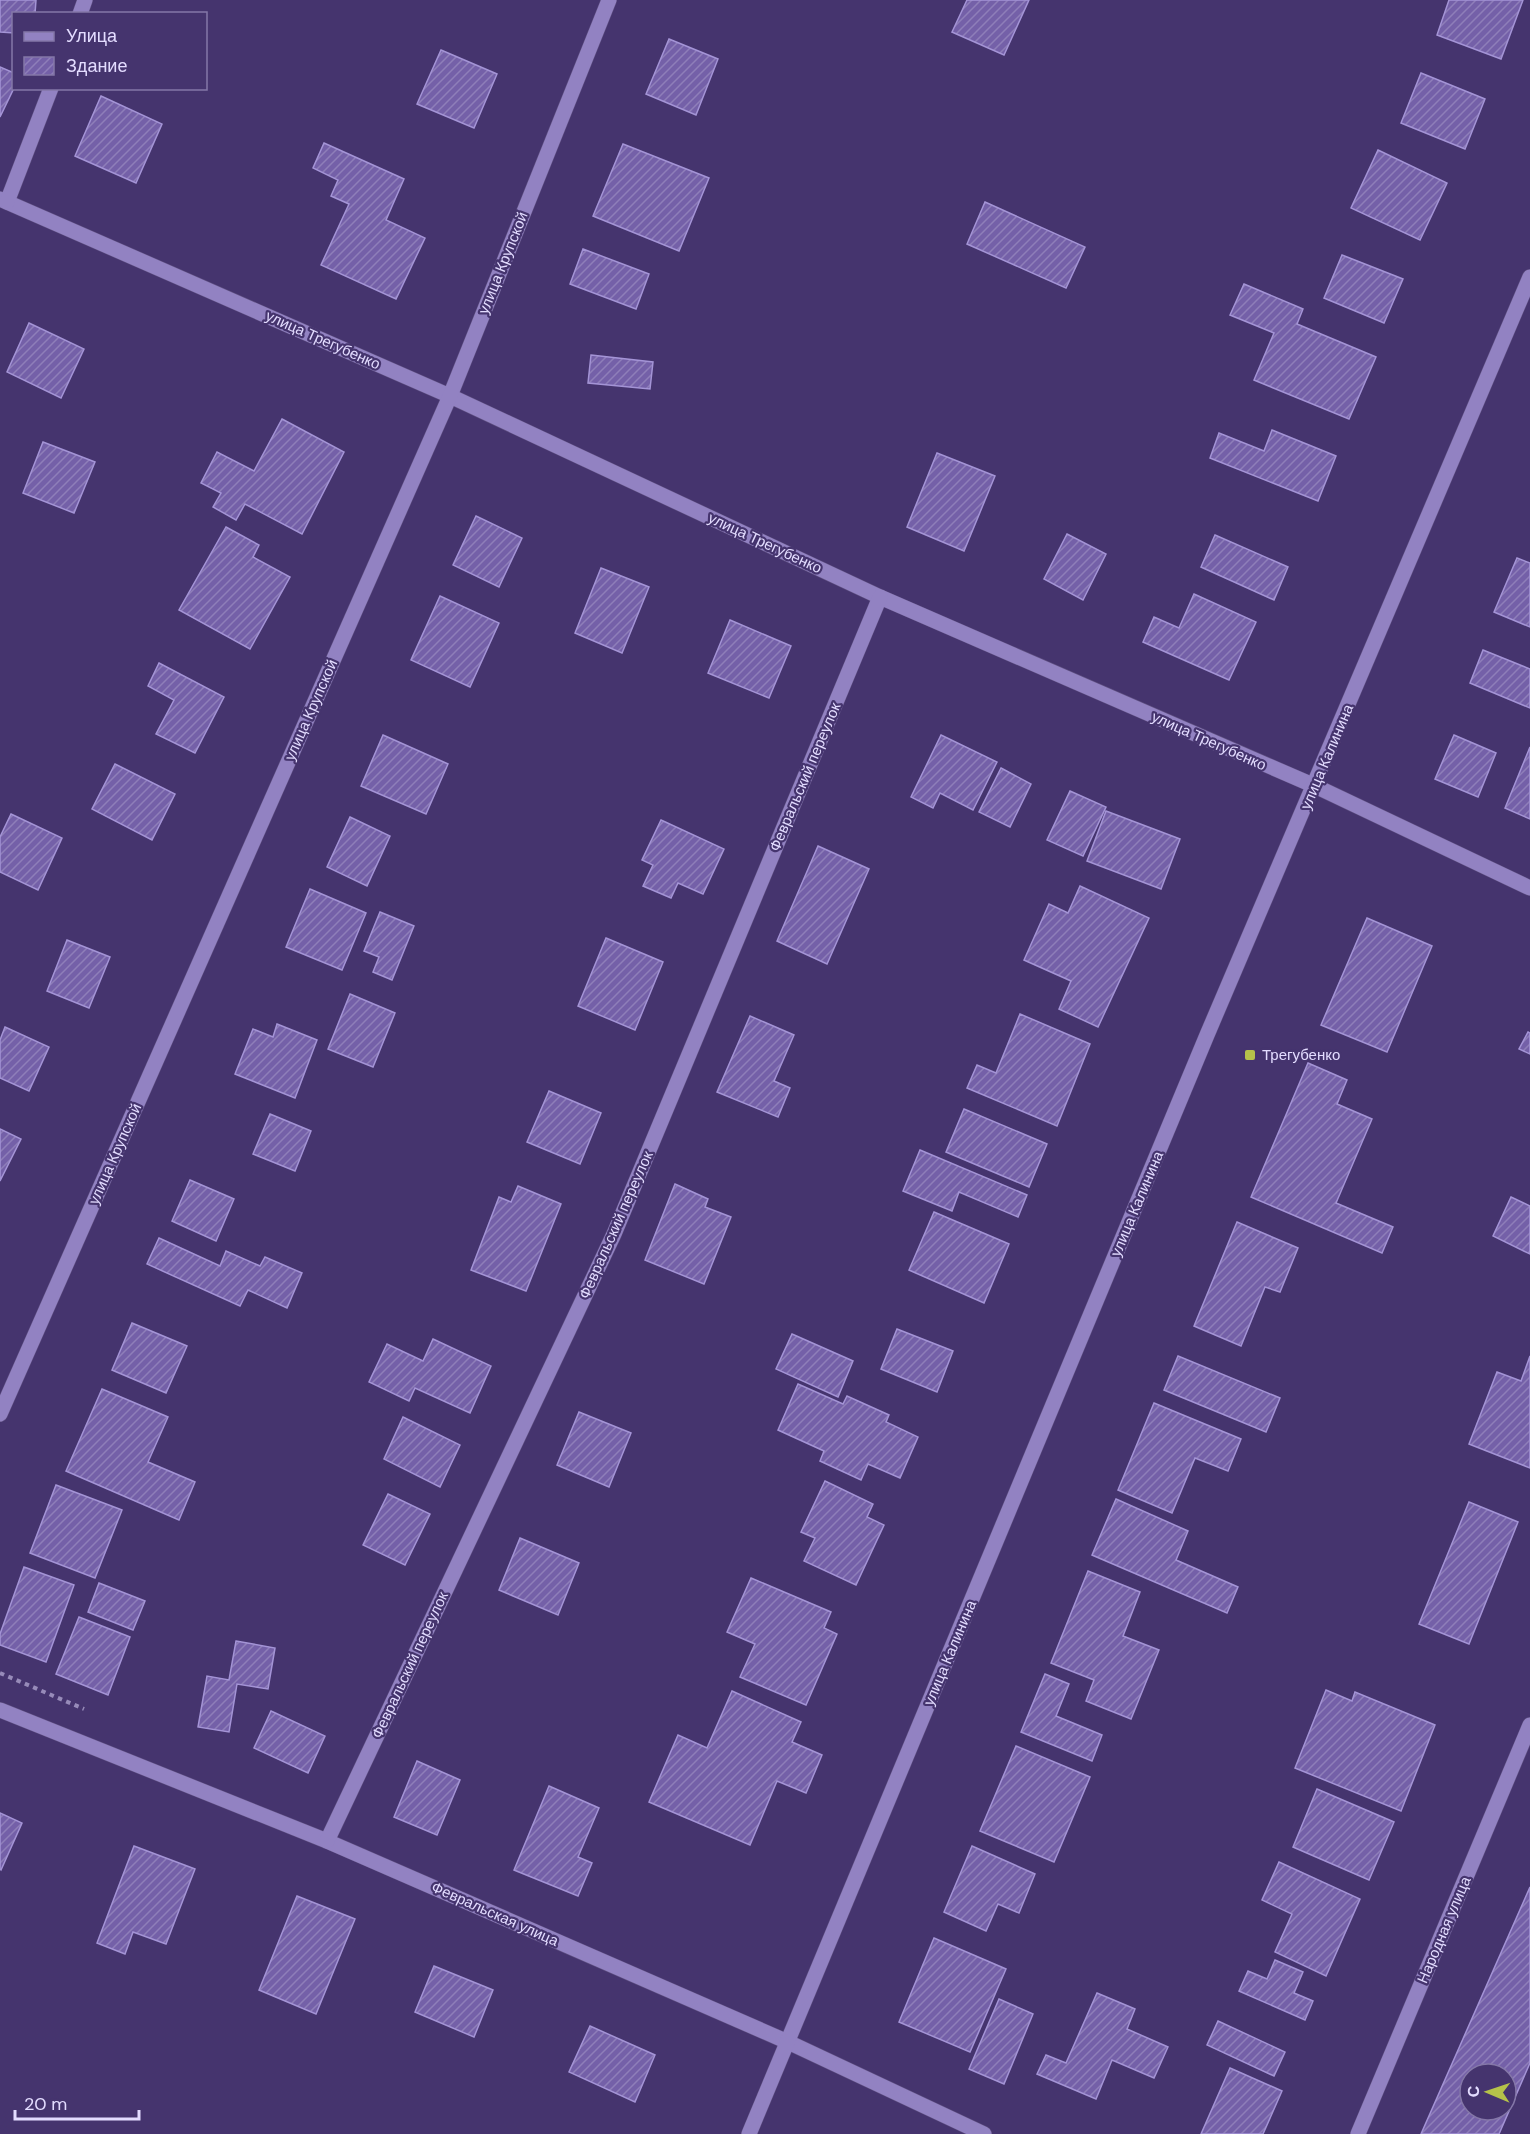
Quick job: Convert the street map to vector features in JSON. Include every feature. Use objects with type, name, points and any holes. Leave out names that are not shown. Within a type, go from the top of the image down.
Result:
[{"type":"street","name":"улица Крупской","points":[[0,1414],[450,396],[609,0]]},
{"type":"street","points":[[3,200],[50,90]]},
{"type":"street","name":"улица Трегубенко","points":[[3,200],[450,396],[880,597],[1315,786],[1530,888]]},
{"type":"street","name":"улица Калинина","points":[[749,2134],[1203,1046],[1530,277]]},
{"type":"street","name":"Февральский переулок","points":[[327,1841],[614,1234],[880,597]]},
{"type":"street","name":"Февральская улица","points":[[0,1710],[327,1841],[788,2042],[984,2134]]},
{"type":"street","name":"Народная улица","points":[[1358,2134],[1530,1725]]},
{"type":"building","points":[[0,0],[36,0],[35,12],[12,12],[12,33],[0,32]]},
{"type":"building","points":[[967,0],[1029,0],[1004,55],[952,32]]},
{"type":"building","points":[[1449,0],[1523,0],[1501,59],[1437,35]]},
{"type":"building","points":[[669,39],[718,59],[696,115],[646,94]]},
{"type":"building","points":[[441,50],[497,74],[474,128],[417,104]]},
{"type":"building","points":[[0,67],[12,72],[13,90],[0,117]]},
{"type":"building","points":[[1421,73],[1485,99],[1465,149],[1401,123]]},
{"type":"building","points":[[101,96],[162,124],[136,183],[75,156]]},
{"type":"building","points":[[324,143],[404,179],[386,220],[425,238],[396,299],[321,265],[349,204],[331,196],[338,180],[313,168]]},
{"type":"building","points":[[623,144],[709,178],[679,251],[593,216]]},
{"type":"building","points":[[1378,150],[1447,183],[1420,240],[1351,208]]},
{"type":"building","points":[[985,202],[1085,247],[1066,288],[967,244]]},
{"type":"building","points":[[583,249],[649,274],[636,309],[570,284]]},
{"type":"building","points":[[1342,255],[1403,279],[1384,323],[1324,298]]},
{"type":"building","points":[[1244,284],[1303,309],[1297,324],[1376,357],[1349,419],[1254,380],[1274,333],[1230,315]]},
{"type":"building","points":[[29,323],[84,349],[61,398],[7,372]]},
{"type":"building","points":[[591,355],[653,362],[650,389],[588,383]]},
{"type":"building","points":[[282,419],[344,452],[302,534],[245,504],[236,520],[213,507],[221,493],[201,483],[217,452],[254,471]]},
{"type":"building","points":[[1272,430],[1336,456],[1318,501],[1210,458],[1219,433],[1264,451]]},
{"type":"building","points":[[43,442],[95,462],[74,513],[23,493]]},
{"type":"building","points":[[937,453],[995,476],[964,551],[907,527]]},
{"type":"building","points":[[476,516],[522,538],[499,587],[453,565]]},
{"type":"building","points":[[226,527],[259,545],[253,557],[290,577],[250,649],[179,610]]},
{"type":"building","points":[[1067,534],[1106,554],[1083,600],[1044,579]]},
{"type":"building","points":[[1215,535],[1288,567],[1274,600],[1201,567]]},
{"type":"building","points":[[1517,558],[1530,563],[1530,627],[1494,612]]},
{"type":"building","points":[[601,568],[649,587],[622,653],[575,633]]},
{"type":"building","points":[[1194,594],[1256,622],[1229,680],[1143,642],[1154,617],[1179,628]]},
{"type":"building","points":[[440,596],[499,623],[470,687],[411,660]]},
{"type":"building","points":[[730,620],[791,646],[769,698],[708,673]]},
{"type":"building","points":[[1483,650],[1530,669],[1530,708],[1470,683]]},
{"type":"building","points":[[159,663],[224,697],[195,753],[156,734],[174,700],[148,686]]},
{"type":"building","points":[[383,735],[448,764],[426,814],[361,786]]},
{"type":"building","points":[[941,735],[997,762],[973,810],[940,793],[933,808],[911,797]]},
{"type":"building","points":[[1454,735],[1496,753],[1478,797],[1435,779]]},
{"type":"building","points":[[1530,747],[1530,819],[1505,808]]},
{"type":"building","points":[[115,764],[175,794],[152,840],[92,809]]},
{"type":"building","points":[[1001,768],[1031,784],[1010,827],[979,812]]},
{"type":"building","points":[[1070,791],[1106,807],[1083,856],[1047,840]]},
{"type":"building","points":[[1106,811],[1180,839],[1161,889],[1087,861]]},
{"type":"building","points":[[11,814],[62,838],[38,890],[0,872],[0,837]]},
{"type":"building","points":[[350,817],[390,836],[367,886],[327,867]]},
{"type":"building","points":[[661,820],[724,849],[703,894],[678,883],[671,898],[643,886],[653,865],[642,860]]},
{"type":"building","points":[[818,846],[869,869],[827,964],[777,941]]},
{"type":"building","points":[[1080,886],[1149,918],[1098,1027],[1059,1009],[1071,981],[1024,960],[1049,904],[1068,913]]},
{"type":"building","points":[[310,889],[366,913],[342,970],[286,947]]},
{"type":"building","points":[[380,912],[414,926],[392,980],[373,972],[379,957],[364,951]]},
{"type":"building","points":[[1367,918],[1432,946],[1387,1052],[1321,1025]]},
{"type":"building","points":[[606,938],[663,962],[635,1030],[578,1006]]},
{"type":"building","points":[[67,940],[110,957],[89,1008],[47,991]]},
{"type":"building","points":[[350,994],[395,1013],[373,1067],[328,1049]]},
{"type":"building","points":[[1020,1014],[1090,1044],[1057,1126],[967,1088],[977,1065],[996,1073]]},
{"type":"building","points":[[750,1016],[794,1035],[774,1081],[790,1088],[778,1117],[717,1092]]},
{"type":"building","points":[[277,1024],[317,1040],[295,1098],[235,1074],[253,1029],[273,1037]]},
{"type":"building","points":[[5,1027],[49,1047],[29,1091],[0,1078],[0,1040]]},
{"type":"building","points":[[1528,1032],[1530,1033],[1530,1054],[1519,1049]]},
{"type":"building","points":[[1308,1063],[1347,1080],[1337,1104],[1372,1119],[1336,1203],[1393,1227],[1382,1253],[1251,1197]]},
{"type":"building","points":[[549,1091],[601,1113],[580,1164],[527,1142]]},
{"type":"building","points":[[964,1109],[1047,1144],[1029,1187],[946,1152]]},
{"type":"building","points":[[270,1114],[311,1131],[295,1171],[253,1154]]},
{"type":"building","points":[[0,1129],[21,1139],[0,1181]]},
{"type":"building","points":[[920,1150],[1027,1195],[1018,1217],[959,1192],[952,1211],[903,1191]]},
{"type":"building","points":[[190,1180],[234,1199],[216,1241],[172,1221]]},
{"type":"building","points":[[675,1184],[708,1199],[705,1207],[731,1217],[704,1284],[645,1260]]},
{"type":"building","points":[[518,1186],[561,1204],[526,1291],[471,1270],[499,1197],[511,1202]]},
{"type":"building","points":[[1511,1197],[1530,1206],[1530,1254],[1493,1236]]},
{"type":"building","points":[[934,1212],[1009,1244],[984,1303],[909,1270]]},
{"type":"building","points":[[1237,1222],[1298,1248],[1280,1292],[1265,1287],[1241,1346],[1194,1326]]},
{"type":"building","points":[[159,1238],[220,1266],[226,1251],[260,1266],[265,1257],[302,1273],[287,1308],[248,1290],[240,1306],[147,1264]]},
{"type":"building","points":[[132,1323],[187,1346],[166,1393],[112,1370]]},
{"type":"building","points":[[897,1329],[953,1351],[937,1392],[881,1369]]},
{"type":"building","points":[[792,1334],[853,1361],[838,1397],[776,1369]]},
{"type":"building","points":[[433,1339],[491,1366],[470,1413],[415,1388],[409,1401],[369,1382],[387,1344],[423,1361]]},
{"type":"building","points":[[1178,1356],[1280,1398],[1266,1432],[1164,1390]]},
{"type":"building","points":[[1530,1356],[1530,1468],[1469,1444],[1497,1372],[1521,1381]]},
{"type":"building","points":[[798,1384],[843,1404],[847,1396],[889,1415],[886,1422],[918,1437],[900,1478],[868,1464],[861,1480],[820,1461],[824,1451],[778,1430]]},
{"type":"building","points":[[102,1389],[168,1417],[148,1462],[195,1482],[179,1520],[66,1471]]},
{"type":"building","points":[[1154,1403],[1241,1439],[1228,1471],[1195,1458],[1172,1513],[1118,1490]]},
{"type":"building","points":[[579,1412],[631,1433],[609,1487],[557,1465]]},
{"type":"building","points":[[403,1417],[460,1445],[440,1487],[384,1459]]},
{"type":"building","points":[[825,1481],[873,1504],[867,1517],[884,1525],[856,1585],[804,1561],[815,1538],[801,1532]]},
{"type":"building","points":[[56,1485],[122,1510],[95,1578],[30,1553]]},
{"type":"building","points":[[388,1494],[430,1514],[405,1565],[363,1545]]},
{"type":"building","points":[[1116,1499],[1188,1531],[1176,1560],[1238,1587],[1227,1613],[1092,1555]]},
{"type":"building","points":[[1469,1502],[1518,1522],[1469,1644],[1419,1624]]},
{"type":"building","points":[[520,1538],[579,1563],[558,1615],[499,1590]]},
{"type":"building","points":[[24,1567],[74,1585],[46,1662],[0,1645],[0,1634]]},
{"type":"building","points":[[1088,1571],[1140,1592],[1123,1636],[1159,1650],[1131,1719],[1086,1701],[1094,1680],[1051,1663]]},
{"type":"building","points":[[751,1578],[831,1612],[824,1628],[837,1634],[806,1705],[740,1677],[755,1644],[727,1632]]},
{"type":"building","points":[[99,1583],[145,1601],[133,1630],[88,1612]]},
{"type":"building","points":[[79,1617],[130,1637],[108,1695],[56,1674]]},
{"type":"building","points":[[236,1641],[275,1648],[268,1689],[237,1684],[229,1732],[198,1727],[207,1676],[229,1680]]},
{"type":"building","points":[[1045,1674],[1069,1684],[1056,1716],[1102,1735],[1092,1761],[1021,1732]]},
{"type":"building","points":[[1326,1690],[1352,1701],[1355,1692],[1435,1725],[1401,1811],[1295,1768]]},
{"type":"building","points":[[732,1691],[801,1722],[792,1742],[822,1755],[806,1793],[777,1781],[750,1845],[649,1802],[678,1735],[707,1748]]},
{"type":"building","points":[[271,1711],[325,1736],[308,1773],[254,1748]]},
{"type":"building","points":[[1016,1746],[1090,1777],[1054,1862],[980,1831]]},
{"type":"building","points":[[417,1761],[460,1780],[437,1835],[394,1817]]},
{"type":"building","points":[[549,1786],[599,1808],[578,1857],[592,1863],[578,1896],[514,1870]]},
{"type":"building","points":[[1317,1789],[1394,1822],[1369,1880],[1293,1847]]},
{"type":"building","points":[[0,1813],[22,1823],[1,1870],[0,1869]]},
{"type":"building","points":[[134,1846],[195,1869],[166,1944],[133,1932],[125,1954],[97,1943]]},
{"type":"building","points":[[972,1846],[1035,1874],[1019,1913],[998,1904],[986,1931],[944,1912]]},
{"type":"building","points":[[1279,1862],[1360,1899],[1326,1976],[1275,1952],[1292,1914],[1262,1900]]},
{"type":"building","points":[[1530,1887],[1530,2063],[1518,2090],[1518,2062],[1458,2062],[1458,2122],[1504,2122],[1499,2134],[1421,2134]]},
{"type":"building","points":[[297,1896],[355,1919],[316,2014],[259,1990]]},
{"type":"building","points":[[934,1938],[1006,1969],[970,2052],[899,2022]]},
{"type":"building","points":[[1275,1960],[1303,1972],[1294,1993],[1313,2001],[1305,2020],[1239,1991],[1248,1971],[1267,1979]]},
{"type":"building","points":[[434,1966],[493,1990],[474,2037],[415,2012]]},
{"type":"building","points":[[1097,1993],[1135,2009],[1127,2029],[1168,2047],[1154,2078],[1112,2060],[1096,2099],[1037,2074],[1046,2055],[1066,2063]]},
{"type":"building","points":[[999,1999],[1033,2014],[1004,2084],[969,2069]]},
{"type":"building","points":[[1218,2021],[1285,2052],[1274,2076],[1207,2045]]},
{"type":"building","points":[[590,2026],[655,2055],[635,2102],[569,2072]]},
{"type":"building","points":[[1230,2068],[1282,2091],[1263,2134],[1201,2134]]},
{"type":"place","name":"Трегубенко","points":[[1250,1055]]}]
